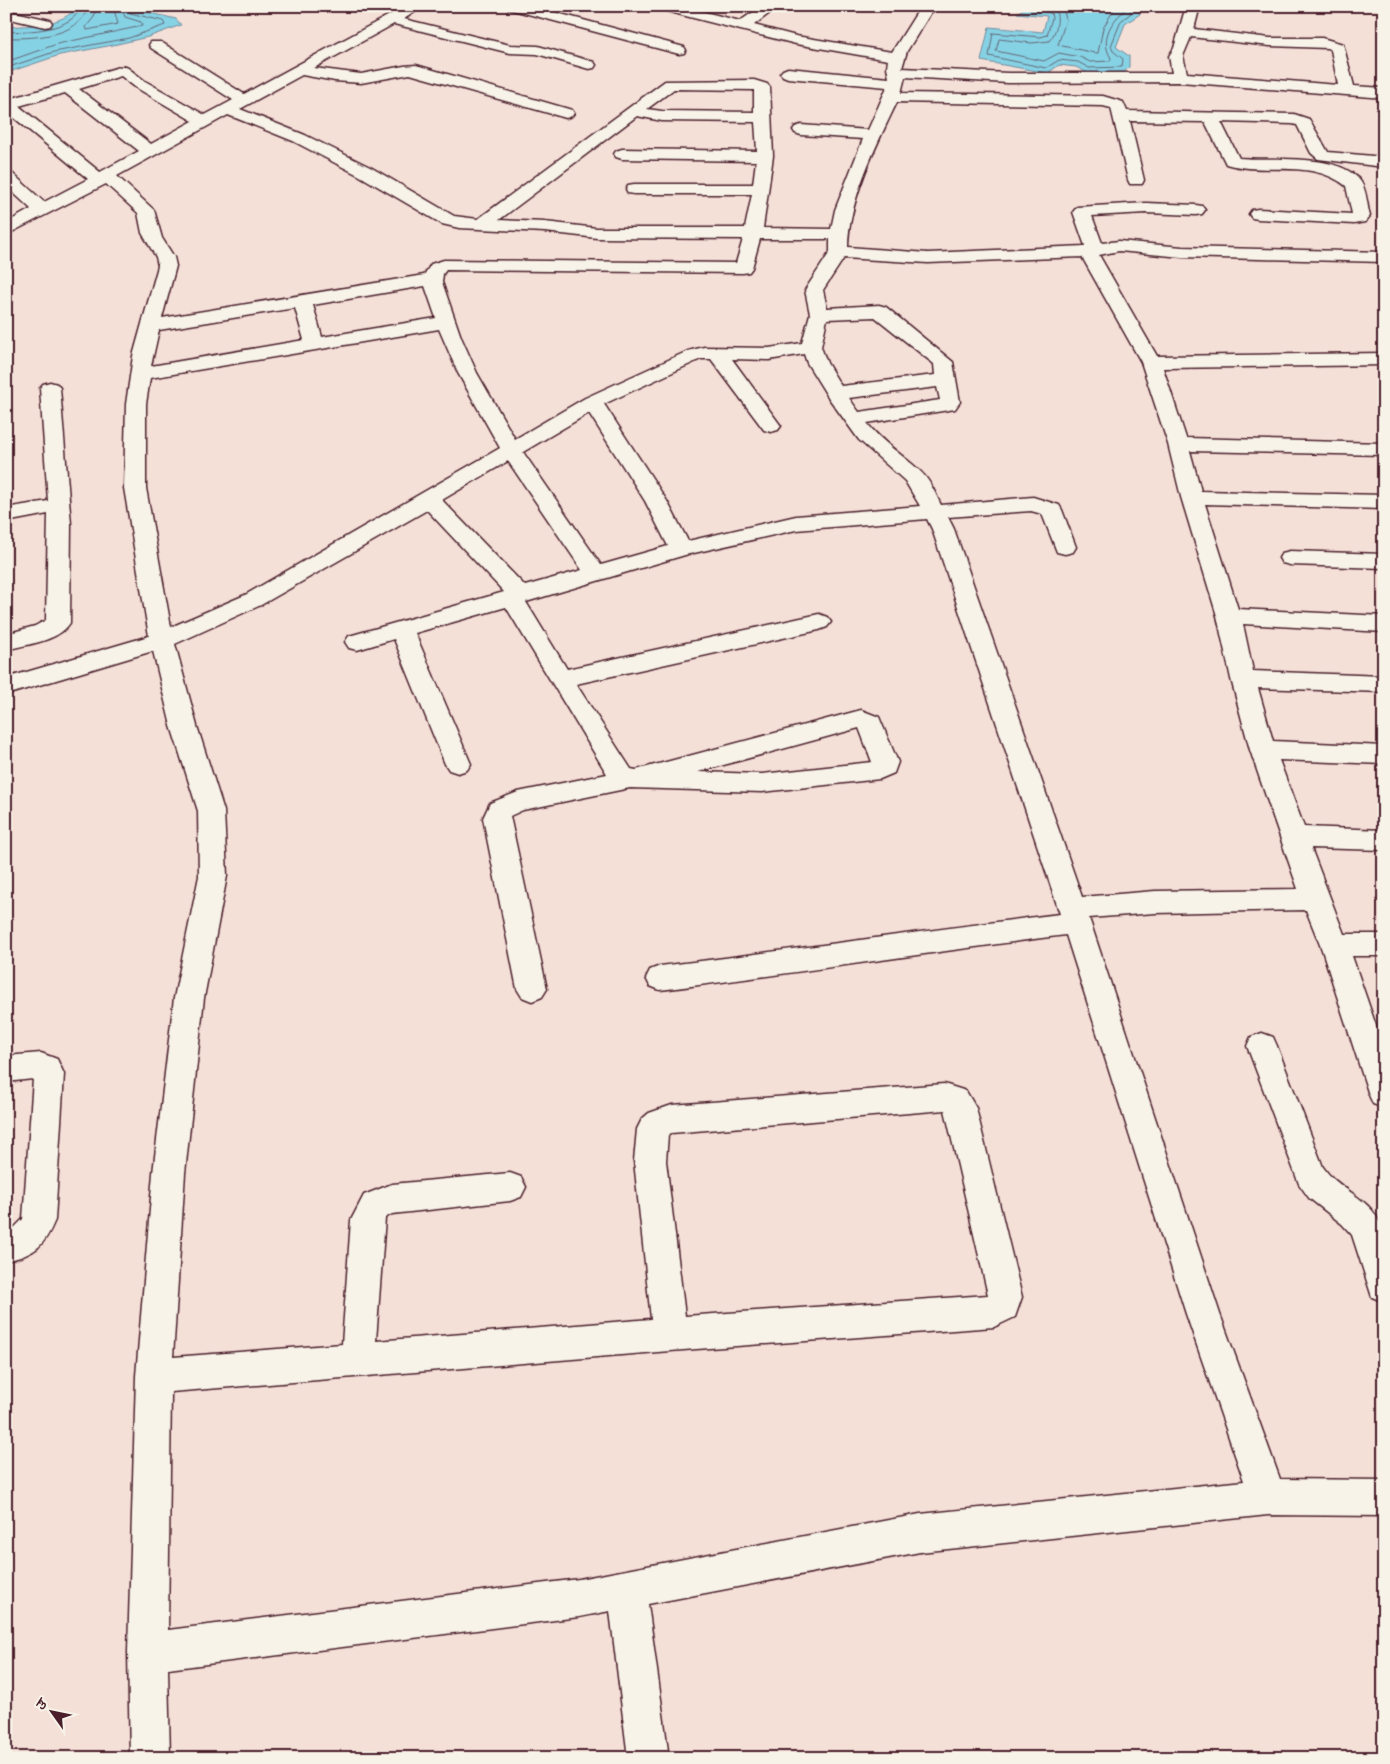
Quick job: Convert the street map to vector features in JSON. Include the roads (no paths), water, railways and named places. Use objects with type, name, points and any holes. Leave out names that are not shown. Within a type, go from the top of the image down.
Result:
[{"type":"street","points":[[6,230],[417,6]]},
{"type":"street","points":[[514,6],[679,50]]},
{"type":"street","points":[[663,6],[796,40],[895,77],[1118,104],[1136,180]]},
{"type":"street","points":[[742,27],[772,6]]},
{"type":"street","points":[[928,6],[895,77],[844,210],[839,243],[814,290],[819,314],[811,347],[817,362],[836,393],[866,436],[913,476],[944,528],[1075,916],[1200,1304],[1268,1497]]},
{"type":"street","points":[[1180,77],[1176,56],[1181,48],[1193,6]]},
{"type":"street","points":[[6,14],[45,23]]},
{"type":"street","points":[[393,20],[510,49],[538,50],[589,65]]},
{"type":"street","points":[[1185,32],[1262,41],[1325,43],[1336,46],[1338,47],[1347,90]]},
{"type":"street","points":[[156,45],[243,100]]},
{"type":"street","points":[[300,70],[356,78],[373,78],[401,70],[416,70],[566,113]]},
{"type":"street","points":[[7,105],[124,72],[140,84],[204,121]]},
{"type":"street","points":[[788,73],[895,77],[1180,77],[1384,93]]},
{"type":"street","points":[[481,224],[671,83],[754,85],[762,87],[765,156],[754,234],[745,265],[740,269],[511,264],[448,265],[437,268],[433,279],[446,322],[471,381],[511,450],[596,573]]},
{"type":"street","points":[[67,87],[150,151]]},
{"type":"street","points":[[7,105],[145,210],[148,215],[152,236],[166,258],[167,266],[150,326],[140,374],[136,404],[135,488],[162,640],[184,726],[211,811],[213,876],[188,998],[169,1173],[154,1376],[148,1652],[150,1758]]},
{"type":"street","points":[[226,109],[299,138],[366,172],[448,220],[459,223],[545,227],[596,233],[754,234],[839,243],[937,258],[983,257],[1137,247],[1182,252],[1384,257]]},
{"type":"street","points":[[632,111],[657,116],[762,117]]},
{"type":"street","points":[[1122,116],[1294,118],[1303,122],[1320,153],[1324,156],[1384,162]]},
{"type":"street","points":[[1211,118],[1232,161],[1239,163],[1314,165],[1330,169],[1354,184],[1361,216],[1354,219],[1258,214]]},
{"type":"street","points":[[801,130],[873,135]]},
{"type":"street","points":[[622,154],[765,156]]},
{"type":"street","points":[[6,177],[42,210]]},
{"type":"street","points":[[634,189],[761,189]]},
{"type":"street","points":[[1196,210],[1146,208],[1083,210],[1082,212],[1092,250],[1151,362],[1178,444],[1192,497],[1229,616],[1243,679],[1263,750],[1316,899],[1335,945],[1384,1095]]},
{"type":"street","points":[[150,326],[433,279]]},
{"type":"street","points":[[302,300],[315,345]]},
{"type":"street","points":[[819,314],[876,310],[882,312],[941,360],[950,402],[948,405],[854,419]]},
{"type":"street","points":[[140,374],[446,322]]},
{"type":"street","points":[[6,687],[162,640],[253,600],[429,499],[592,402],[695,355],[717,353],[769,354],[811,347]]},
{"type":"street","points":[[717,353],[771,426]]},
{"type":"street","points":[[1151,362],[1384,359]]},
{"type":"street","points":[[836,393],[946,380]]},
{"type":"street","points":[[6,642],[43,632],[58,623],[59,506],[50,388]]},
{"type":"street","points":[[592,402],[656,501],[681,549]]},
{"type":"street","points":[[1178,444],[1384,449]]},
{"type":"street","points":[[1192,497],[1384,502]]},
{"type":"street","points":[[429,499],[516,597],[560,679],[620,774],[632,779],[762,782],[880,770],[885,766],[885,762],[870,723],[861,719],[632,779],[518,802],[499,810],[496,818],[532,989]]},
{"type":"street","points":[[357,642],[681,549],[796,523],[1033,504],[1050,510],[1065,547]]},
{"type":"street","points":[[6,515],[59,506]]},
{"type":"street","points":[[1290,558],[1384,561]]},
{"type":"street","points":[[1229,616],[1384,624]]},
{"type":"street","points":[[560,679],[819,622]]},
{"type":"street","points":[[402,630],[458,764]]},
{"type":"street","points":[[1243,679],[1384,684]]},
{"type":"street","points":[[1263,750],[1384,755]]},
{"type":"street","points":[[1294,837],[1384,840]]},
{"type":"street","points":[[660,978],[801,961],[1155,902],[1316,899]]},
{"type":"street","points":[[1335,945],[1384,945]]},
{"type":"street","points":[[1262,1046],[1310,1174],[1319,1188],[1363,1224],[1384,1286]]},
{"type":"street","points":[[6,1069],[41,1066],[46,1068],[49,1074],[39,1220],[31,1237],[6,1246]]},
{"type":"street","points":[[154,1376],[999,1309],[1003,1306],[1005,1297],[961,1108],[955,1100],[944,1097],[672,1118],[660,1123],[653,1129],[650,1161],[670,1334]]},
{"type":"street","points":[[358,1360],[367,1220],[371,1209],[380,1201],[392,1198],[510,1187]]},
{"type":"street","points":[[148,1652],[579,1598],[920,1533],[1268,1497],[1384,1498]]},
{"type":"street","points":[[627,1590],[649,1758]]},
{"type":"water","points":[[79,6],[122,6],[176,19],[181,25],[148,37],[60,55],[6,73],[6,27],[45,24],[63,18]]},
{"type":"water","points":[[1028,6],[1134,6],[1140,14],[1125,24],[1116,47],[1129,56],[1129,67],[1124,72],[1088,73],[1076,67],[1059,65],[1048,73],[981,61],[989,27],[1043,32],[1047,16],[1017,13]]}]
